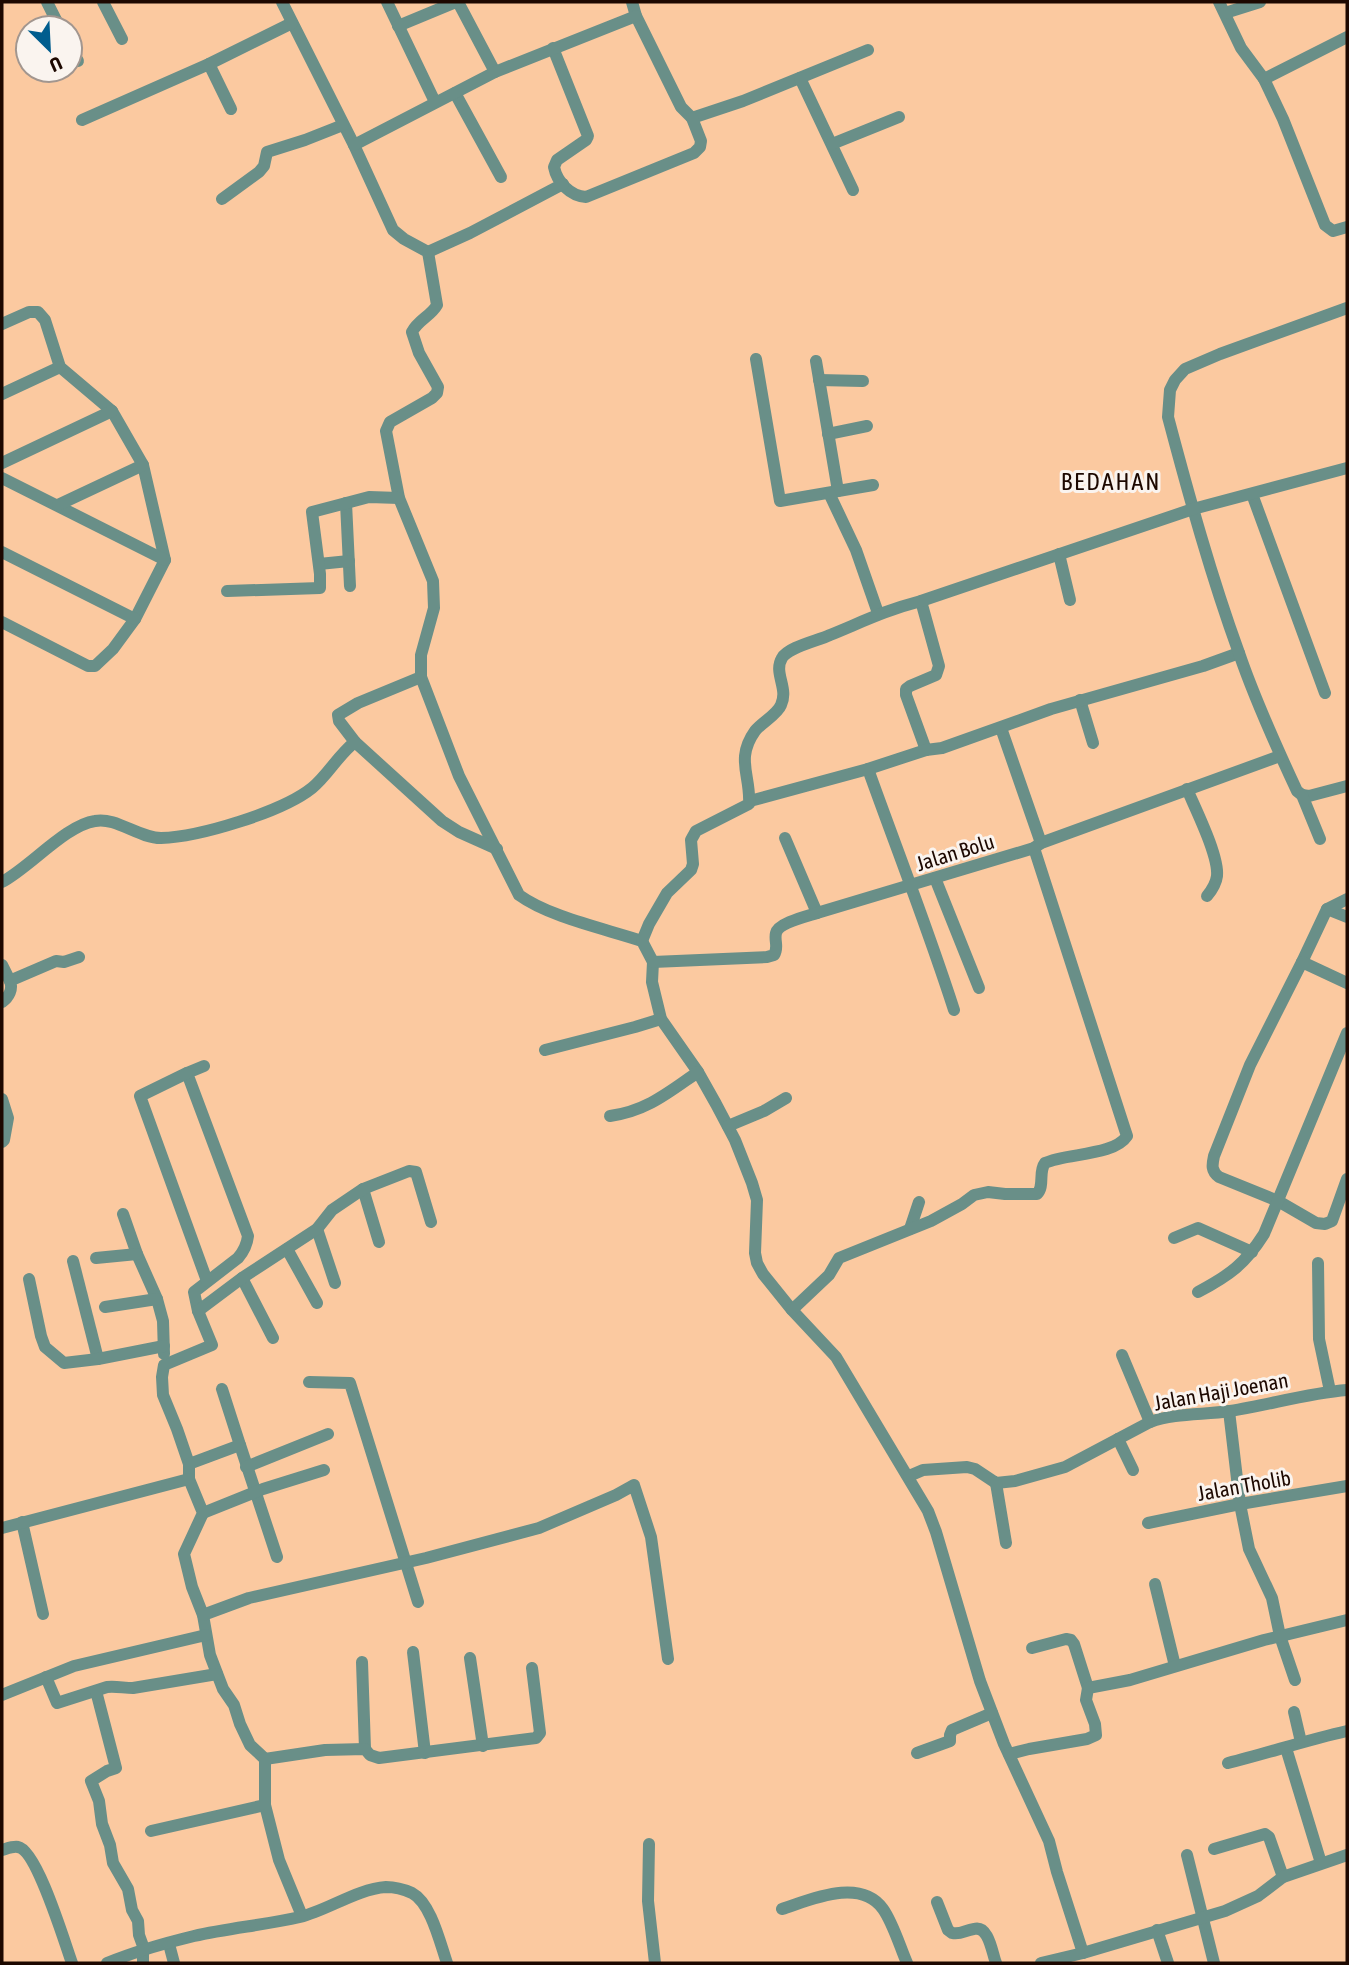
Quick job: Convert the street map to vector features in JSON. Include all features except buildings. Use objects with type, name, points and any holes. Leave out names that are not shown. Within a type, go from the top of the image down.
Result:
[{"type":"street","points":[[103,2],[122,39]]},
{"type":"street","points":[[282,2],[354,145],[393,230],[428,252]]},
{"type":"street","points":[[387,2],[435,102]]},
{"type":"street","points":[[398,26],[457,2],[495,72]]},
{"type":"street","points":[[552,48],[589,136],[558,160],[554,167],[555,173],[570,192],[586,197],[694,153],[699,149],[701,141],[692,118],[681,107],[636,16],[632,2]]},
{"type":"street","points":[[1259,2],[1222,7],[1241,48],[1264,79],[1325,225],[1333,231],[1347,228]]},
{"type":"street","points":[[354,145],[495,72],[636,16]]},
{"type":"street","points":[[82,120],[209,64],[292,23]]},
{"type":"street","points":[[1264,79],[1347,37]]},
{"type":"street","points":[[692,118],[743,101],[868,50]]},
{"type":"street","points":[[209,64],[231,109]]},
{"type":"street","points":[[800,78],[853,190]]},
{"type":"street","points":[[455,93],[501,177]]},
{"type":"street","points":[[832,144],[899,117]]},
{"type":"street","points":[[222,199],[259,172],[264,166],[267,152],[343,125]]},
{"type":"street","points":[[428,252],[563,184]]},
{"type":"street","points":[[428,252],[437,305],[412,332],[419,353],[438,387],[437,393],[390,422],[387,438],[399,498],[433,581],[434,608],[421,654],[421,677],[459,776],[519,895],[556,914],[642,941],[653,962],[652,982],[661,1019],[698,1072],[728,1126],[752,1183],[757,1200],[757,1263],[792,1310],[836,1357],[928,1511],[980,1681],[1009,1754],[1049,1841],[1083,1953]]},
{"type":"street","points":[[1320,839],[1302,795],[1297,791],[1280,756],[1239,653],[1193,509],[1168,417],[1170,390],[1185,369],[1347,308]]},
{"type":"street","points":[[2,324],[29,312],[38,312],[45,320],[60,367],[112,411],[144,465],[165,560],[135,619],[95,666],[88,666],[2,622]]},
{"type":"street","points":[[756,359],[780,501],[873,485]]},
{"type":"street","points":[[816,361],[828,434],[833,492],[878,613]]},
{"type":"street","points":[[2,394],[60,367]]},
{"type":"street","points":[[819,380],[863,381]]},
{"type":"street","points":[[2,463],[112,411]]},
{"type":"street","points":[[828,434],[867,426]]},
{"type":"street","points":[[58,505],[144,465]]},
{"type":"street","points":[[750,802],[744,770],[746,749],[760,725],[783,702],[784,693],[778,671],[783,656],[788,651],[829,636],[878,613],[1193,509],[1347,468]]},
{"type":"street","points":[[2,478],[165,560]]},
{"type":"street","points":[[1252,494],[1325,693]]},
{"type":"street","points":[[227,591],[320,588],[312,512],[369,497],[399,498]]},
{"type":"street","points":[[346,503],[350,586]]},
{"type":"street","points":[[2,552],[135,619]]},
{"type":"street","points":[[1059,554],[1070,600]]},
{"type":"street","points":[[319,564],[349,561]]},
{"type":"street","points":[[921,601],[939,671],[936,675],[910,686],[906,695],[926,750]]},
{"type":"street","points":[[642,941],[667,893],[694,864],[691,840],[696,831],[742,809],[750,802],[926,750],[942,748],[1080,700],[1239,653]]},
{"type":"street","points":[[421,677],[358,703],[338,715],[339,721],[355,742],[442,821],[497,849]]},
{"type":"street","points":[[1080,700],[1093,743]]},
{"type":"street","points":[[792,1310],[830,1275],[839,1258],[930,1221],[974,1195],[1037,1194],[1041,1188],[1042,1167],[1045,1163],[1110,1147],[1121,1143],[1126,1136],[1001,728]]},
{"type":"street","points":[[2,882],[60,839],[93,821],[107,822],[145,835],[164,838],[229,824],[287,804],[314,787],[341,754],[355,742]]},
{"type":"street","name":"Jalan Bolu","points":[[653,962],[774,955],[779,928],[817,913],[1037,845],[1280,756]]},
{"type":"street","points":[[868,769],[954,1010]]},
{"type":"street","points":[[1302,795],[1309,796],[1347,786]]},
{"type":"street","points":[[1187,789],[1217,871],[1217,878],[1207,896]]},
{"type":"street","points":[[785,838],[817,913]]},
{"type":"street","points":[[935,877],[978,988]]},
{"type":"street","points":[[1347,899],[1328,909],[1250,1065],[1212,1167],[1219,1177],[1278,1201],[1316,1223],[1325,1224],[1335,1216],[1347,1178]]},
{"type":"street","points":[[1328,909],[1347,917]]},
{"type":"street","points":[[10,981],[56,961],[64,962],[79,957]]},
{"type":"street","points":[[1302,962],[1347,984]]},
{"type":"street","points":[[2,965],[11,986],[2,1002]]},
{"type":"street","points":[[545,1050],[661,1019]]},
{"type":"street","points":[[1198,1292],[1240,1265],[1264,1234],[1347,1033]]},
{"type":"street","points":[[204,1066],[140,1096],[207,1281]]},
{"type":"street","points":[[610,1116],[628,1114],[647,1106],[698,1072]]},
{"type":"street","points":[[164,1365],[212,1345],[198,1311],[194,1292],[244,1252],[248,1236],[187,1073]]},
{"type":"street","points":[[728,1126],[764,1111],[786,1098]]},
{"type":"street","points":[[2,1100],[8,1118],[2,1142]]},
{"type":"street","points":[[198,1311],[242,1278],[317,1229],[332,1210],[363,1189],[393,1176],[413,1170],[418,1176],[431,1222]]},
{"type":"street","points":[[363,1189],[379,1242]]},
{"type":"street","points":[[910,1228],[919,1202]]},
{"type":"street","points":[[123,1214],[163,1321],[163,1395],[189,1464],[189,1479],[203,1513]]},
{"type":"street","points":[[1174,1238],[1198,1228],[1252,1252]]},
{"type":"street","points":[[317,1229],[335,1283]]},
{"type":"street","points":[[287,1249],[317,1303]]},
{"type":"street","points":[[96,1258],[137,1254]]},
{"type":"street","points":[[73,1261],[98,1359]]},
{"type":"street","points":[[1318,1264],[1319,1339],[1330,1391]]},
{"type":"street","points":[[242,1278],[273,1338]]},
{"type":"street","points":[[29,1279],[45,1347],[64,1363],[164,1346]]},
{"type":"street","points":[[105,1307],[157,1299]]},
{"type":"street","points":[[1122,1355],[1150,1422]]},
{"type":"street","points":[[309,1382],[350,1383],[418,1602]]},
{"type":"street","points":[[222,1389],[277,1557]]},
{"type":"street","name":"Jalan Haji Joenan","points":[[996,1483],[1050,1472],[1164,1417],[1229,1411],[1347,1390]]},
{"type":"street","points":[[1229,1411],[1240,1504],[1249,1549],[1272,1598],[1280,1636],[1296,1680]]},
{"type":"street","points":[[246,1467],[328,1434]]},
{"type":"street","points":[[1118,1439],[1133,1470]]},
{"type":"street","points":[[189,1464],[240,1445]]},
{"type":"street","points":[[909,1476],[923,1470],[967,1467],[975,1469],[996,1483],[1006,1543]]},
{"type":"street","points":[[302,1916],[279,1860],[265,1805],[265,1759],[250,1745],[234,1704],[223,1689],[217,1674],[210,1655],[203,1615],[192,1587],[184,1554],[203,1513],[257,1491],[324,1470]]},
{"type":"street","points":[[2,1528],[189,1479]]},
{"type":"street","points":[[203,1615],[249,1598],[405,1563],[539,1528],[634,1485],[651,1537],[668,1659]]},
{"type":"street","name":"Jalan Tholib","points":[[1148,1523],[1347,1486]]},
{"type":"street","points":[[22,1522],[43,1614]]},
{"type":"street","points":[[1155,1584],[1175,1666]]},
{"type":"street","points":[[1088,1688],[1130,1680],[1280,1636],[1347,1620]]},
{"type":"street","points":[[2,1695],[75,1666],[206,1634]]},
{"type":"street","points":[[1009,1754],[1096,1735],[1086,1700],[1088,1688],[1074,1644],[1066,1639],[1032,1648]]},
{"type":"street","points":[[413,1652],[425,1753]]},
{"type":"street","points":[[470,1658],[483,1746]]},
{"type":"street","points":[[362,1662],[365,1749],[370,1755],[379,1758],[536,1738],[540,1733],[531,1668]]},
{"type":"street","points":[[46,1677],[57,1703],[115,1686],[133,1688],[217,1674]]},
{"type":"street","points":[[96,1691],[116,1769],[91,1781],[99,1801],[102,1824],[113,1863],[128,1889],[132,1910],[138,1921],[143,1957]]},
{"type":"street","points":[[1294,1712],[1301,1742]]},
{"type":"street","points":[[917,1753],[950,1741],[952,1730],[992,1713]]},
{"type":"street","points":[[1228,1763],[1347,1731]]},
{"type":"street","points":[[1286,1748],[1321,1863]]},
{"type":"street","points":[[265,1759],[365,1749]]},
{"type":"street","points":[[151,1831],[265,1805]]},
{"type":"street","points":[[1214,1849],[1265,1834],[1269,1837],[1283,1877]]},
{"type":"street","points":[[649,1844],[648,1901],[655,1963]]},
{"type":"street","points":[[2,1850],[17,1846],[28,1854],[38,1870],[72,1963]]},
{"type":"street","points":[[1187,1855],[1214,1963]]},
{"type":"street","points":[[1041,1963],[1225,1911],[1258,1896],[1283,1877],[1347,1855]]},
{"type":"street","points":[[107,1963],[143,1957],[193,1936],[302,1916],[385,1887],[398,1888],[416,1895],[430,1914],[447,1963]]},
{"type":"street","points":[[782,1909],[821,1896],[850,1893],[871,1898],[884,1910],[907,1963]]},
{"type":"street","points":[[937,1902],[948,1930],[952,1933],[960,1934],[975,1928],[986,1934],[996,1963]]},
{"type":"street","points":[[1157,1930],[1168,1963]]},
{"type":"street","points":[[169,1944],[174,1963]]},
{"type":"district","name":"BEDAHAN","points":[[1111,481]]}]
